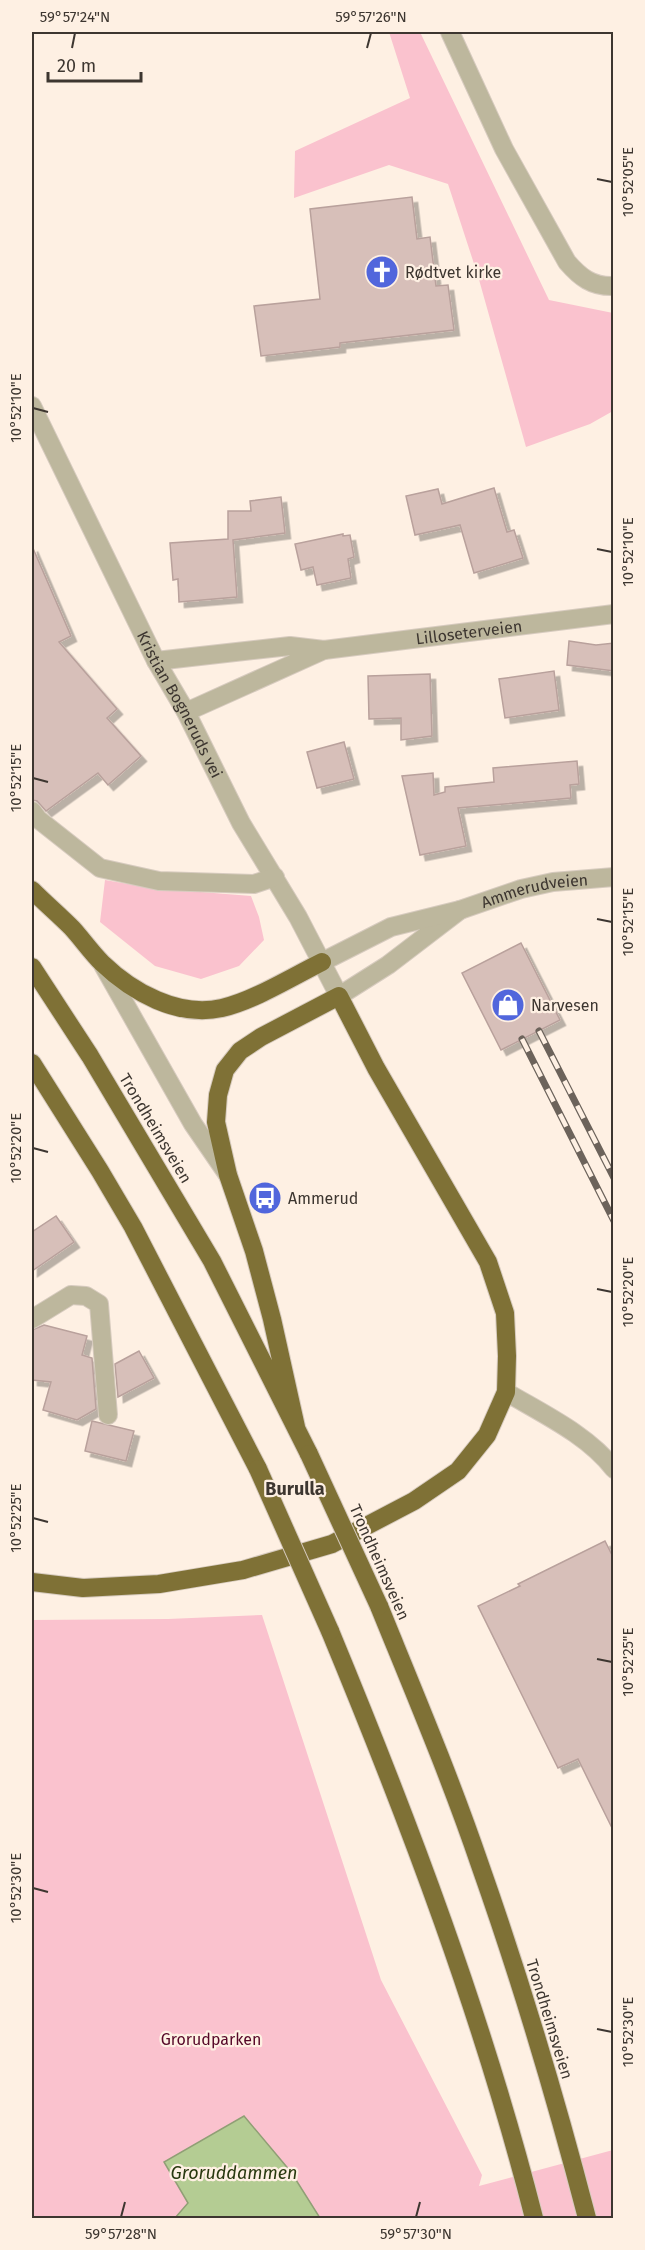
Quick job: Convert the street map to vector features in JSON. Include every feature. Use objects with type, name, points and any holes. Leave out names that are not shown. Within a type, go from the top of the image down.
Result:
[{"type":"highway","points":[[32,890],[71,928],[101,963],[128,984],[155,1000],[179,1008],[220,1009],[241,1002],[321,962]]},
{"type":"highway","name":"Trondheimsveien","points":[[32,968],[96,1066],[212,1261],[296,1427],[379,1606],[480,1864],[537,2040],[587,2218]]},
{"type":"highway","points":[[32,1582],[83,1588],[159,1584],[243,1570],[332,1544],[414,1501],[458,1471],[487,1436],[506,1392],[506,1313],[488,1262],[376,1068],[339,996],[261,1037],[240,1051],[225,1070],[218,1095],[216,1122],[228,1175],[254,1251],[296,1427]]},
{"type":"highway","points":[[32,1063],[133,1227],[258,1469],[330,1631],[376,1741],[430,1885],[493,2070],[534,2218]]},
{"type":"street","points":[[450,32],[504,149],[567,262],[581,278],[592,284],[614,286]]},
{"type":"street","name":"Kristian Bogneruds vei","points":[[32,406],[156,661],[186,712],[241,823],[275,877],[339,996]]},
{"type":"street","name":"Lilloseterveien","points":[[156,661],[290,646],[324,650],[614,614]]},
{"type":"street","name":"Lilloseterveien","points":[[186,712],[324,650]]},
{"type":"street","points":[[32,811],[38,819],[100,868],[159,881],[254,884],[275,877]]},
{"type":"street","name":"Ammerudveien","points":[[321,962],[391,927],[460,910],[521,889],[553,882],[614,878]]},
{"type":"street","name":"Ammerudveien","points":[[339,996],[388,965],[460,910]]},
{"type":"street","points":[[101,963],[193,1124],[228,1175]]},
{"type":"street","points":[[32,1319],[71,1295],[86,1296],[99,1304],[108,1415]]},
{"type":"street","points":[[506,1392],[544,1414],[600,1452],[614,1469]]},
{"type":"green space","points":[[389,32],[420,32],[549,300],[613,313],[613,411],[590,424],[526,447],[478,276],[448,184],[389,165],[294,198],[295,151],[410,98]]},
{"type":"green space","points":[[105,880],[151,888],[251,896],[264,940],[239,966],[201,979],[155,966],[100,922]]},
{"type":"green space","name":"Grorudparken","points":[[262,1615],[381,1980],[482,2175],[479,2186],[613,2150],[613,2218],[32,2218],[32,1620],[168,1619]]},
{"type":"water","name":"Groruddammen","points":[[244,2116],[291,2172],[320,2218],[175,2218],[188,2203],[164,2162]]},
{"type":"building","name":"Rødtvet kirke","points":[[412,197],[417,239],[430,237],[436,286],[448,285],[454,330],[340,343],[340,347],[261,356],[254,306],[320,299],[310,209]]},
{"type":"building","points":[[494,488],[507,532],[514,530],[523,558],[474,573],[460,525],[415,535],[406,496],[438,489],[442,504]]},
{"type":"building","points":[[281,497],[285,533],[233,540],[237,597],[179,602],[178,579],[173,580],[170,543],[228,539],[228,511],[251,511],[250,501]]},
{"type":"building","points":[[343,534],[343,536],[350,535],[354,557],[348,559],[351,578],[317,585],[313,567],[301,570],[295,544]]},
{"type":"building","points":[[32,546],[71,636],[59,642],[117,709],[107,718],[141,756],[108,785],[98,773],[46,811],[37,801],[32,800]]},
{"type":"building","points":[[569,641],[596,645],[614,643],[614,671],[567,665]]},
{"type":"building","points":[[554,671],[559,710],[505,718],[499,679]]},
{"type":"building","points":[[430,674],[432,736],[401,740],[401,718],[369,719],[368,676]]},
{"type":"building","points":[[344,742],[354,779],[317,788],[307,752]]},
{"type":"building","points":[[577,761],[579,784],[570,785],[571,798],[458,808],[466,846],[420,855],[402,776],[433,773],[434,795],[445,792],[445,787],[494,782],[493,768]]},
{"type":"building","points":[[521,943],[560,1020],[501,1050],[462,973]]},
{"type":"building","points":[[56,1216],[74,1242],[32,1271],[32,1232]]},
{"type":"building","points":[[44,1325],[87,1336],[82,1355],[92,1358],[96,1409],[77,1420],[43,1410],[51,1382],[32,1380],[32,1330]]},
{"type":"building","points":[[139,1351],[154,1378],[118,1397],[115,1364]]},
{"type":"building","points":[[92,1421],[134,1431],[126,1461],[85,1451]]},
{"type":"building","points":[[605,1541],[614,1559],[614,1832],[578,1759],[558,1768],[478,1606]]},
{"type":"railway","points":[[539,1031],[614,1178]]},
{"type":"railway","points":[[522,1039],[614,1221]]},
{"type":"place","name":"Rødtvet kirke","points":[[382,272]]},
{"type":"place","name":"Narvesen","points":[[508,1005]]},
{"type":"place","name":"Ammerud","points":[[265,1198]]},
{"type":"district","name":"Burulla","points":[[295,1489]]}]
